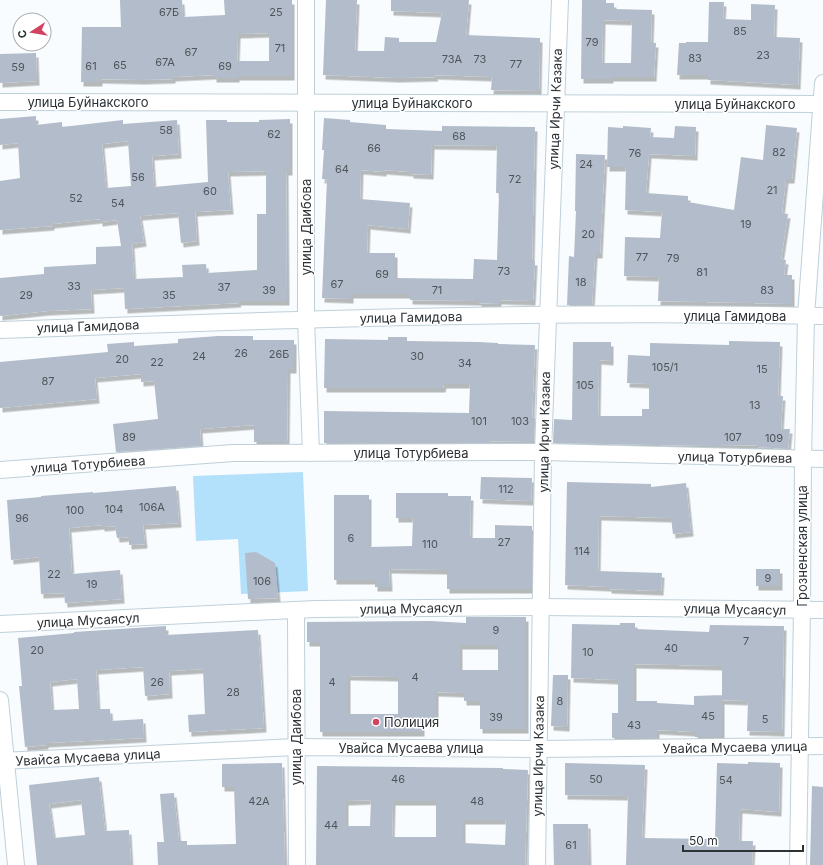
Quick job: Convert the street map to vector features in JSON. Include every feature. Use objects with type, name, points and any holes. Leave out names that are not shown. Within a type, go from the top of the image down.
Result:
[{"type":"street","name":"улица Даибова","points":[[306,0],[306,319],[311,453]]},
{"type":"street","name":"улица Ирчи Казака","points":[[536,865],[543,452],[560,0]]},
{"type":"street","name":"Грозненская улица","points":[[798,865],[801,746],[803,459],[806,316],[823,83]]},
{"type":"street","name":"улица Буйнакского","points":[[0,102],[822,104]]},
{"type":"street","name":"улица Гамидова","points":[[0,330],[306,319],[547,315],[823,316]]},
{"type":"street","name":"улица Тотурбиева","points":[[0,470],[233,453],[543,452],[823,459]]},
{"type":"street","name":"улица Мусаясул","points":[[0,624],[296,610],[540,607],[823,610]]},
{"type":"street","name":"улица Даибова","points":[[296,610],[297,865]]},
{"type":"street","points":[[0,700],[3,761],[16,865]]},
{"type":"street","name":"Увайса Мусаева улица","points":[[3,761],[296,747],[538,749],[823,746]]},
{"type":"shaded area","points":[[303,472],[308,591],[241,594],[238,539],[196,541],[193,476]]},
{"type":"building","points":[[120,0],[182,0],[183,17],[225,15],[224,0],[292,0],[292,76],[237,76],[237,78],[214,78],[214,75],[173,77],[173,79],[100,79],[100,82],[81,82],[82,27],[121,27]],"holes":[[[269,33],[269,61],[237,61],[238,34]]]},
{"type":"building","points":[[326,0],[357,0],[355,51],[384,51],[385,37],[399,38],[399,42],[436,42],[442,13],[391,11],[391,0],[469,0],[466,35],[540,38],[539,91],[491,90],[492,77],[435,75],[436,77],[397,78],[323,75]]},
{"type":"building","points":[[582,0],[606,0],[606,3],[614,3],[614,9],[652,10],[651,43],[656,43],[654,77],[581,79]],"holes":[[[603,20],[632,21],[631,63],[602,63]]]},
{"type":"building","points":[[709,2],[724,2],[723,19],[751,20],[751,4],[775,5],[774,37],[800,38],[798,85],[708,80],[708,75],[677,75],[679,43],[708,42]]},
{"type":"building","points":[[36,53],[37,81],[0,83],[0,54]]},
{"type":"building","points":[[36,116],[36,125],[62,122],[62,127],[123,120],[123,124],[177,120],[179,154],[152,156],[154,187],[208,182],[206,120],[227,120],[227,122],[259,122],[259,120],[290,119],[290,171],[286,171],[287,301],[238,301],[239,303],[125,309],[124,288],[91,290],[92,309],[47,311],[0,316],[0,278],[44,274],[44,267],[96,264],[96,247],[121,246],[117,220],[100,222],[100,219],[52,224],[52,226],[0,230],[0,181],[20,178],[18,143],[0,145],[0,119]],"holes":[[[128,141],[131,186],[106,188],[102,144]],[[266,171],[266,214],[257,214],[257,270],[207,273],[206,264],[182,265],[183,277],[134,279],[132,244],[144,242],[140,216],[178,213],[181,243],[197,241],[195,212],[231,210],[228,172]]]},
{"type":"building","points":[[324,118],[386,125],[386,129],[442,131],[442,126],[535,127],[532,261],[535,261],[533,301],[499,300],[499,304],[479,303],[479,301],[410,300],[410,294],[351,294],[351,299],[322,298],[327,179],[322,179],[324,150],[322,150]],"holes":[[[432,145],[497,146],[496,193],[499,193],[497,260],[474,259],[473,279],[395,278],[395,253],[367,253],[368,225],[408,229],[410,203],[360,199],[361,170],[384,172],[384,170],[431,175]]]},
{"type":"building","points":[[766,125],[797,128],[792,179],[786,179],[782,213],[788,214],[781,259],[786,260],[784,275],[792,275],[792,304],[658,301],[659,277],[624,276],[625,237],[660,238],[662,212],[625,210],[626,167],[607,167],[608,127],[623,128],[623,126],[651,128],[650,137],[674,138],[675,126],[696,127],[695,156],[649,154],[646,193],[688,196],[688,202],[734,210],[741,157],[763,160]]},
{"type":"building","points":[[576,154],[605,155],[600,254],[595,254],[592,305],[567,305],[569,256],[574,257]]},
{"type":"building","points":[[218,336],[253,336],[253,340],[294,340],[294,369],[288,369],[287,442],[254,442],[254,425],[200,429],[201,446],[116,452],[113,424],[158,419],[154,381],[141,382],[141,374],[95,378],[97,399],[0,408],[0,362],[108,352],[107,344],[134,342],[134,346],[178,343],[178,339]]},
{"type":"building","points":[[388,337],[407,337],[407,341],[478,342],[535,345],[532,417],[535,418],[534,442],[489,441],[489,443],[324,443],[324,411],[469,413],[470,384],[444,384],[443,388],[324,388],[325,339],[388,340]]},
{"type":"building","points":[[729,341],[780,342],[778,396],[783,396],[781,429],[790,429],[788,449],[758,447],[758,445],[713,446],[553,443],[554,419],[572,420],[573,342],[611,342],[611,361],[599,360],[598,416],[642,416],[642,409],[649,409],[649,384],[627,383],[628,355],[650,356],[650,343],[729,345]]},
{"type":"building","points":[[481,477],[532,478],[531,501],[480,499]]},
{"type":"building","points":[[567,482],[651,484],[651,487],[686,483],[691,532],[673,534],[671,518],[599,516],[598,571],[662,573],[661,591],[609,589],[609,587],[565,585]]},
{"type":"building","points":[[176,486],[179,523],[143,525],[145,544],[129,545],[129,537],[117,538],[115,526],[102,527],[102,525],[69,528],[72,574],[120,570],[122,599],[65,603],[64,593],[41,594],[39,557],[11,560],[7,500]]},
{"type":"building","points":[[396,493],[448,493],[448,496],[471,496],[470,538],[495,538],[495,525],[532,526],[532,589],[447,589],[447,570],[389,569],[390,587],[375,587],[375,580],[334,580],[334,495],[369,495],[369,547],[412,546],[413,518],[396,518]]},
{"type":"building","points":[[256,552],[275,563],[278,598],[248,599],[245,553]]},
{"type":"building","points":[[756,569],[780,569],[780,586],[756,586]]},
{"type":"building","points":[[466,617],[526,617],[526,729],[480,729],[480,701],[464,701],[464,693],[436,692],[436,722],[422,722],[422,732],[320,732],[320,642],[307,642],[307,622],[430,621],[466,623]],"holes":[[[460,645],[498,645],[498,670],[460,670]],[[348,676],[398,677],[398,714],[348,714]]]},
{"type":"building","points":[[620,623],[635,623],[635,629],[709,632],[710,625],[784,626],[782,732],[747,731],[748,701],[722,700],[722,737],[695,737],[695,732],[657,730],[657,738],[612,738],[612,713],[618,713],[618,680],[571,678],[572,624],[620,625]],"holes":[[[634,664],[722,666],[722,695],[694,696],[694,705],[657,703],[657,701],[634,701]]]},
{"type":"building","points":[[166,626],[166,635],[258,630],[264,728],[189,732],[188,715],[205,714],[203,669],[169,671],[170,694],[145,696],[143,667],[96,670],[98,709],[110,709],[111,721],[143,719],[144,738],[46,743],[46,745],[25,747],[19,686],[22,686],[18,638],[74,632]],"holes":[[[77,679],[79,709],[52,710],[50,682]]]},
{"type":"building","points":[[553,675],[568,675],[567,727],[551,726]]},
{"type":"building","points":[[748,762],[780,763],[779,812],[740,809],[739,841],[753,841],[752,865],[626,865],[628,796],[565,795],[565,763],[645,765],[642,838],[715,839],[717,763],[748,764]]},
{"type":"building","points":[[282,763],[285,865],[158,865],[157,842],[164,842],[160,794],[174,793],[179,841],[187,841],[187,845],[236,844],[234,787],[222,787],[222,764]]},
{"type":"building","points":[[317,766],[503,768],[528,770],[525,865],[316,865]],"holes":[[[371,800],[370,826],[346,826],[346,801]],[[393,801],[436,801],[436,837],[392,837]],[[463,820],[506,820],[505,845],[463,843]]]},
{"type":"building","points":[[99,777],[105,831],[129,830],[131,865],[37,865],[29,785]],"holes":[[[81,800],[85,835],[54,838],[49,804]]]},
{"type":"building","points":[[812,786],[823,787],[823,865],[810,865]]},
{"type":"building","points":[[553,824],[588,824],[589,865],[554,865]]},
{"type":"place","name":"Полиция","points":[[376,722]]}]
